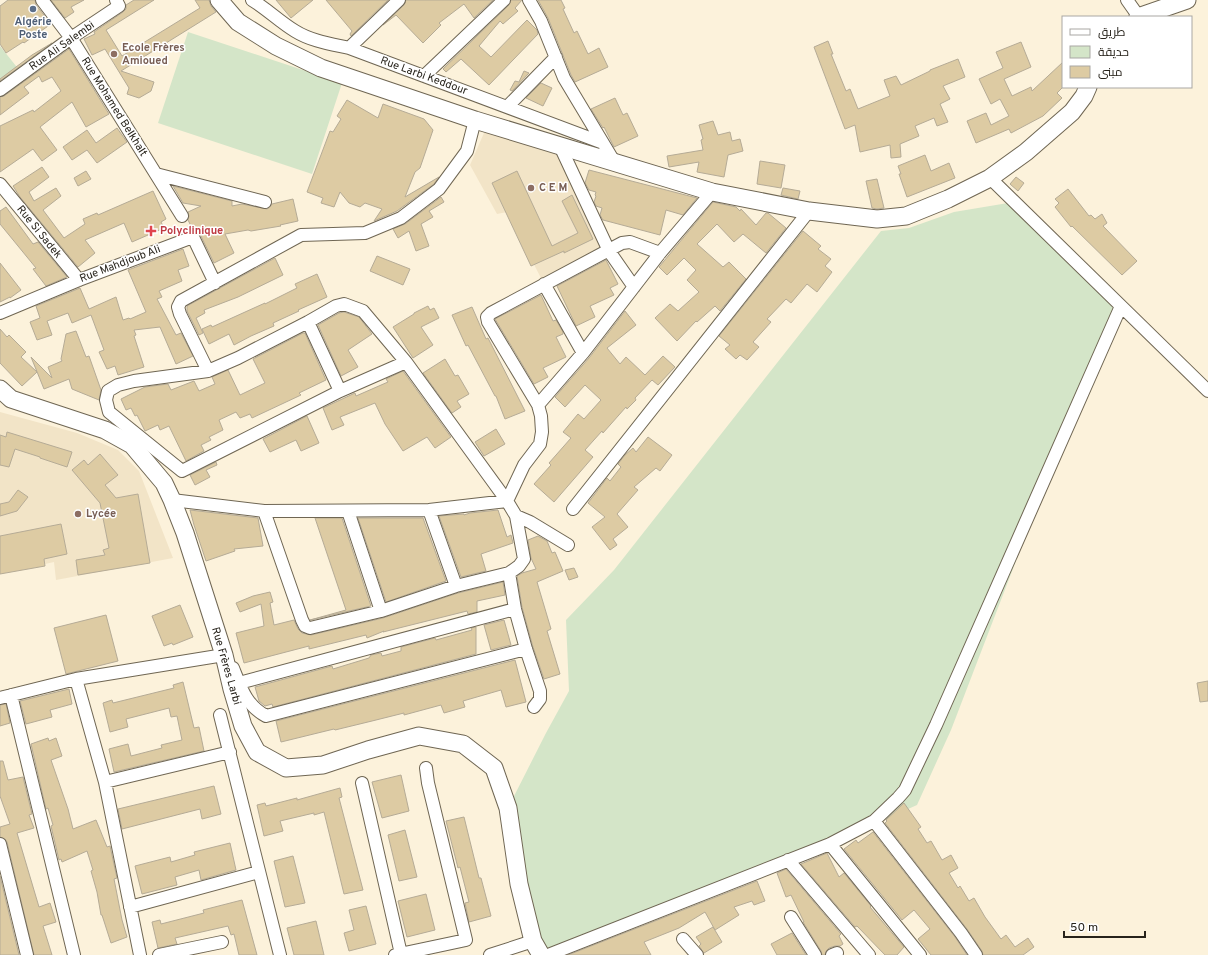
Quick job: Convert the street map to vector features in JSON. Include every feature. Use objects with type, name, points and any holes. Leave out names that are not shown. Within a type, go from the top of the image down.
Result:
[{"type":"main road","points":[[219,0],[238,22],[276,46],[322,68],[475,120],[712,192],[809,211],[877,219],[906,216],[948,199],[990,178],[1026,152],[1072,112],[1084,96],[1088,88]]},
{"type":"main road","points":[[1141,16],[1187,0]]},
{"type":"main road","name":"Rue Frères Larbi","points":[[0,389],[11,399],[105,430],[132,445],[164,483],[184,533],[218,637],[236,686],[243,726],[257,752],[286,768],[324,765],[368,750],[419,736],[463,744],[494,768],[508,808],[519,884],[537,948]]},
{"type":"street","name":"Rue Mohamed Belkhalt","points":[[42,0],[71,38],[182,216]]},
{"type":"street","name":"Rue Ali Salembi","points":[[0,90],[71,38],[119,6],[116,0]]},
{"type":"street","points":[[349,48],[399,0]]},
{"type":"street","points":[[424,76],[504,0]]},
{"type":"street","points":[[529,0],[541,21],[564,78],[616,164]]},
{"type":"street","points":[[1128,0],[1137,16]]},
{"type":"street","name":"Rue Larbi Keddour","points":[[261,2],[295,32],[317,41],[349,48],[603,143]]},
{"type":"street","points":[[507,107],[556,57]]},
{"type":"street","points":[[208,371],[180,314],[178,307],[181,301],[301,235],[364,233],[401,218],[439,189],[467,151],[475,120]]},
{"type":"street","points":[[560,146],[609,250],[634,287]]},
{"type":"street","points":[[156,174],[265,202]]},
{"type":"street","points":[[990,178],[1208,391]]},
{"type":"street","name":"Rue Si Sadek","points":[[0,184],[79,280]]},
{"type":"street","points":[[538,405],[583,353],[660,253],[712,192]]},
{"type":"street","points":[[573,509],[809,211]]},
{"type":"street","name":"Rue Mahdjoub Ali","points":[[0,313],[79,280],[193,237],[215,283]]},
{"type":"street","points":[[507,501],[524,466],[540,444],[542,432],[541,416],[538,405],[488,322],[488,317],[491,313],[622,243],[630,242],[660,253]]},
{"type":"street","points":[[544,284],[583,353]]},
{"type":"street","points":[[182,471],[109,412],[106,400],[108,391],[118,385],[134,381],[208,371],[238,358],[336,306],[344,304],[354,306],[363,311],[406,362],[507,501],[516,516],[524,559],[519,566],[509,573],[456,586],[381,611],[310,628],[305,626],[264,511]]},
{"type":"street","points":[[548,955],[830,844],[874,821],[906,790],[1121,306]]},
{"type":"street","points":[[308,322],[340,391]]},
{"type":"street","points":[[164,483],[182,471],[340,391],[406,362]]},
{"type":"street","points":[[172,500],[264,511],[429,510],[507,501]]},
{"type":"street","points":[[429,510],[456,586]]},
{"type":"street","points":[[348,511],[381,611]]},
{"type":"street","points":[[516,516],[530,522],[568,545]]},
{"type":"street","points":[[509,573],[515,609],[526,649],[540,690],[540,699],[534,708]]},
{"type":"street","points":[[236,686],[515,609]]},
{"type":"street","points":[[218,637],[227,652],[236,686],[256,711],[266,716],[526,649]]},
{"type":"street","points":[[74,955],[6,696],[76,679],[224,654]]},
{"type":"street","points":[[76,679],[105,782],[140,955]]},
{"type":"street","points":[[220,715],[280,955]]},
{"type":"street","points":[[105,782],[230,752]]},
{"type":"street","points":[[362,782],[398,954],[466,940],[428,783],[426,768]]},
{"type":"street","points":[[874,821],[961,933],[976,955]]},
{"type":"street","points":[[0,844],[27,955]]},
{"type":"street","points":[[830,844],[920,955]]},
{"type":"street","points":[[788,860],[869,955]]},
{"type":"street","points":[[130,907],[259,872]]},
{"type":"street","points":[[791,917],[815,955]]},
{"type":"street","points":[[683,939],[697,955]]},
{"type":"street","points":[[159,955],[222,942]]},
{"type":"street","points":[[490,955],[537,948]]},
{"type":"shaded area","name":"C E M","points":[[484,133],[493,133],[548,150],[563,158],[609,242],[543,282],[507,212],[497,214],[470,165]]},
{"type":"shaded area","name":"Lycée","points":[[0,412],[77,433],[118,450],[139,471],[173,558],[56,580],[54,562],[0,574]]},
{"type":"green space","points":[[188,32],[342,83],[312,174],[158,123]]},
{"type":"green space","points":[[0,46],[20,71],[0,85]]},
{"type":"green space","points":[[1008,203],[1114,306],[951,730],[917,805],[830,844],[541,955],[508,808],[569,691],[566,620],[614,570],[881,231],[909,228],[954,212]]},
{"type":"building","points":[[8,0],[35,0],[36,5],[51,24],[24,43],[23,42],[6,53],[0,44],[0,6]]},
{"type":"building","points":[[51,0],[84,0],[71,7],[74,12],[65,18]]},
{"type":"building","points":[[134,0],[154,0],[106,30],[122,56],[200,8],[195,0],[209,0],[211,6],[216,12],[121,71],[154,82],[151,91],[139,98],[127,94],[129,88],[105,49],[92,55],[84,39],[95,34],[94,32],[123,12],[126,9],[126,5]]},
{"type":"building","points":[[276,0],[313,0],[291,18]]},
{"type":"building","points":[[326,0],[388,0],[351,36],[350,34],[352,31]]},
{"type":"building","points":[[406,0],[493,0],[474,18],[464,4],[439,23],[441,25],[423,43],[396,15],[383,25],[404,5]]},
{"type":"building","points":[[511,0],[522,0],[515,8],[518,11],[503,24],[500,21],[479,46],[491,57],[527,20],[537,30],[538,34],[489,85],[461,59],[446,72],[443,69],[509,5]]},
{"type":"building","points":[[538,0],[561,0],[565,8],[563,9],[574,33],[577,31],[588,54],[599,48],[608,67],[575,82],[548,18]]},
{"type":"building","points":[[828,41],[833,54],[831,54],[846,91],[850,89],[858,109],[890,96],[884,80],[896,76],[901,85],[930,70],[958,59],[965,77],[943,86],[950,99],[940,104],[948,122],[937,126],[934,118],[915,126],[919,136],[900,144],[901,157],[891,158],[890,145],[860,152],[855,125],[845,129],[814,47]]},
{"type":"building","points":[[1021,42],[1031,67],[1004,79],[1012,96],[1031,87],[1032,91],[1062,63],[1062,88],[1057,93],[1062,98],[1043,116],[1011,133],[1009,129],[976,143],[967,121],[986,113],[991,125],[1009,116],[1000,99],[991,104],[979,79],[1003,68],[996,52]]},
{"type":"building","points":[[52,43],[0,81],[0,79],[32,55]]},
{"type":"building","points":[[69,49],[109,114],[86,127],[72,102],[40,127],[57,150],[42,161],[33,149],[0,172],[0,126],[33,110],[34,112],[61,91],[52,77],[42,82],[39,76],[24,87],[29,93],[0,115],[0,97],[4,96]]},
{"type":"building","points":[[524,71],[529,73],[512,91],[510,90],[515,81],[519,82]]},
{"type":"building","points":[[541,83],[552,88],[543,106],[526,98]]},
{"type":"building","points":[[615,98],[623,115],[627,113],[638,136],[614,147],[604,127],[603,128],[591,109]]},
{"type":"building","points":[[347,100],[378,118],[383,104],[424,119],[433,130],[420,168],[415,172],[405,197],[439,177],[434,184],[397,211],[374,221],[382,209],[365,203],[360,207],[349,203],[340,192],[334,207],[321,203],[323,198],[307,192],[330,131],[333,132],[341,119],[337,116]]},
{"type":"building","points":[[713,121],[718,135],[730,132],[732,141],[740,139],[743,151],[728,155],[724,177],[697,172],[699,162],[669,167],[667,156],[703,150],[701,140],[703,139],[699,125]]},
{"type":"building","points":[[117,128],[127,142],[97,163],[87,150],[72,160],[63,147],[87,130],[96,143]]},
{"type":"building","points":[[925,155],[931,171],[949,163],[955,178],[907,197],[899,174],[901,174],[898,166]]},
{"type":"building","points":[[760,161],[785,165],[781,188],[757,184]]},
{"type":"building","points":[[42,167],[49,177],[29,192],[34,201],[56,188],[61,196],[43,210],[64,238],[85,224],[83,219],[97,213],[98,215],[153,191],[166,219],[161,222],[164,228],[132,242],[124,223],[85,240],[95,253],[78,267],[20,197],[13,186]]},
{"type":"building","points":[[589,170],[697,198],[683,215],[666,210],[660,235],[603,220],[600,215],[602,208],[596,206],[594,202],[596,192],[589,190],[585,183]]},
{"type":"building","points":[[86,171],[91,179],[78,186],[74,178]]},
{"type":"building","points":[[517,171],[552,246],[578,233],[562,201],[572,195],[593,239],[564,253],[564,251],[531,266],[492,183]]},
{"type":"building","points":[[1016,177],[1024,183],[1018,191],[1010,184]]},
{"type":"building","points":[[877,179],[884,208],[877,209],[872,208],[866,181]]},
{"type":"building","points":[[173,186],[232,201],[232,206],[242,204],[267,209],[272,204],[293,199],[298,221],[280,225],[281,226],[225,234],[234,253],[214,263],[200,234],[193,230],[188,220],[188,212],[201,206],[183,203]]},
{"type":"building","points":[[783,188],[800,191],[798,199],[781,195]]},
{"type":"building","points":[[1068,189],[1089,216],[1091,215],[1095,219],[1102,214],[1107,223],[1103,226],[1137,261],[1122,275],[1072,226],[1071,227],[1055,207],[1059,203],[1055,199]]},
{"type":"building","points":[[441,197],[444,202],[429,211],[433,217],[421,224],[429,246],[416,251],[409,231],[398,238],[393,229],[405,224]]},
{"type":"building","points":[[713,202],[736,207],[740,211],[741,209],[756,225],[766,213],[768,213],[786,228],[766,253],[743,234],[734,242],[717,224],[697,244],[723,267],[729,262],[746,279],[720,311],[715,306],[697,322],[696,321],[677,341],[655,318],[670,304],[678,311],[699,292],[687,280],[696,270],[684,258],[667,275],[659,267]]},
{"type":"building","points":[[6,207],[33,244],[38,242],[67,277],[46,286],[33,269],[36,268],[0,224],[0,211]]},
{"type":"building","points":[[803,231],[821,246],[818,249],[831,259],[825,266],[832,272],[817,292],[807,284],[791,303],[786,299],[767,319],[771,322],[753,342],[759,347],[747,360],[740,355],[736,359],[725,349],[730,345],[719,336]]},
{"type":"building","points":[[183,249],[189,266],[178,270],[182,281],[159,291],[162,297],[157,299],[176,335],[181,333],[193,356],[176,364],[160,327],[134,330],[136,335],[134,336],[144,367],[118,375],[115,366],[107,369],[99,352],[104,350],[91,315],[72,323],[68,313],[47,321],[52,335],[37,340],[30,322],[40,318],[36,306],[80,288],[89,309],[116,297],[123,320],[130,319],[146,312],[128,270]]},
{"type":"building","points":[[377,256],[410,269],[403,285],[370,271]]},
{"type":"building","points":[[275,258],[283,275],[238,297],[204,310],[205,313],[196,318],[203,333],[199,335],[187,311],[187,306]]},
{"type":"building","points":[[606,260],[618,284],[610,288],[614,295],[590,306],[595,317],[576,326],[557,286]]},
{"type":"building","points":[[0,263],[21,290],[10,298],[0,302]]},
{"type":"building","points":[[317,274],[327,297],[298,310],[299,311],[273,323],[274,326],[234,345],[229,334],[209,344],[202,329],[211,325],[212,327],[265,304],[297,288],[295,284]]},
{"type":"building","points":[[541,295],[553,321],[556,320],[563,332],[563,334],[556,337],[566,357],[543,368],[548,377],[534,384],[495,319]]},
{"type":"building","points":[[428,306],[430,310],[434,308],[439,318],[421,327],[433,345],[413,358],[393,327],[414,313]]},
{"type":"building","points":[[472,307],[486,339],[488,338],[525,411],[505,419],[496,396],[468,345],[466,346],[452,315]]},
{"type":"building","points":[[625,311],[636,325],[607,348],[620,364],[626,357],[645,375],[663,356],[675,367],[658,385],[652,380],[635,398],[636,400],[627,409],[626,407],[603,433],[602,431],[585,450],[593,457],[554,502],[534,484],[551,465],[549,463],[571,438],[563,432],[578,414],[584,419],[601,400],[585,385],[565,407],[555,397],[589,358]]},
{"type":"building","points":[[344,312],[359,317],[372,334],[348,350],[358,367],[341,376],[318,325],[339,313]]},
{"type":"building","points":[[0,329],[7,337],[9,335],[26,352],[21,357],[37,372],[22,386],[0,363]]},
{"type":"building","points":[[76,331],[86,357],[89,356],[101,390],[99,400],[72,389],[69,379],[44,389],[31,357],[52,378],[48,367],[62,361],[61,359],[66,334]]},
{"type":"building","points":[[305,333],[326,380],[299,393],[301,395],[252,418],[250,414],[240,418],[236,412],[219,420],[223,430],[209,437],[211,440],[201,445],[204,451],[186,461],[169,426],[160,430],[158,425],[145,431],[137,415],[135,416],[131,408],[126,410],[121,399],[145,387],[168,384],[171,390],[194,381],[199,391],[215,384],[212,377],[228,370],[240,395],[265,383],[253,359]]},
{"type":"building","points":[[445,359],[455,376],[458,375],[469,394],[457,401],[461,407],[452,413],[423,373]]},
{"type":"building","points":[[403,371],[451,437],[435,448],[427,437],[403,451],[385,424],[375,403],[340,417],[344,425],[332,430],[323,408],[355,393],[356,396],[388,382],[386,379]]},
{"type":"building","points":[[307,416],[319,443],[301,451],[296,440],[270,452],[263,439]]},
{"type":"building","points":[[496,429],[505,444],[484,456],[475,442]]},
{"type":"building","points":[[7,432],[72,452],[67,467],[15,449],[9,467],[0,465],[0,435],[6,437]]},
{"type":"building","points":[[648,437],[672,455],[660,471],[656,468],[634,487],[638,490],[617,514],[628,527],[613,539],[617,545],[610,550],[592,527],[605,517],[588,503],[607,478],[610,481],[621,467],[618,464],[625,455],[633,448],[636,452]]},
{"type":"building","points":[[100,454],[118,475],[105,485],[116,498],[138,494],[150,563],[78,575],[76,560],[105,555],[103,550],[109,548],[100,503],[72,470],[84,460],[88,465]]},
{"type":"building","points":[[216,462],[217,465],[206,470],[210,477],[195,485],[190,475]]},
{"type":"building","points":[[18,490],[28,497],[17,511],[0,516],[0,504],[9,502]]},
{"type":"building","points":[[190,510],[258,518],[263,546],[234,549],[235,551],[206,561]]},
{"type":"building","points":[[498,510],[507,537],[511,535],[513,543],[481,554],[486,571],[461,577],[439,516],[464,515]]},
{"type":"building","points":[[315,518],[342,518],[371,606],[310,620],[346,610]]},
{"type":"building","points":[[358,518],[423,518],[446,581],[386,602]]},
{"type":"building","points":[[61,524],[67,554],[44,559],[45,566],[0,574],[0,536]]},
{"type":"building","points":[[538,536],[547,541],[552,553],[555,552],[563,571],[537,582],[551,629],[547,631],[560,674],[544,679],[522,607],[517,576],[536,569],[531,558],[528,540]]},
{"type":"building","points":[[574,568],[578,577],[569,580],[565,570]]},
{"type":"building","points":[[503,582],[505,595],[477,601],[477,612],[468,614],[467,611],[383,632],[384,631],[367,638],[366,635],[309,649],[309,646],[244,663],[236,633],[264,626],[261,604],[240,612],[236,603],[253,596],[270,592],[273,602],[270,603],[274,625],[294,620],[298,629],[302,633],[311,635],[383,618],[458,593]]},
{"type":"building","points":[[180,605],[193,637],[173,645],[172,643],[164,646],[152,616]]},
{"type":"building","points":[[106,615],[118,661],[66,674],[54,628]]},
{"type":"building","points":[[504,620],[511,645],[491,650],[484,625]]},
{"type":"building","points":[[476,627],[476,654],[273,707],[272,704],[265,706],[259,701],[255,687],[332,666],[333,669],[369,658],[371,655],[381,653],[382,656],[401,651],[401,647],[435,638],[436,640],[472,630],[471,628]]},
{"type":"building","points":[[515,660],[526,702],[506,707],[501,690],[463,701],[465,707],[444,713],[441,705],[404,715],[404,713],[281,742],[276,721]]},
{"type":"building","points":[[1208,681],[1208,701],[1200,702],[1197,683]]},
{"type":"building","points":[[183,682],[194,728],[199,727],[204,751],[114,772],[109,749],[128,744],[131,756],[162,748],[161,745],[182,740],[177,716],[171,717],[169,708],[126,719],[128,727],[110,732],[103,703],[112,700],[113,703],[174,688],[173,685]]},
{"type":"building","points":[[69,689],[72,704],[50,710],[52,717],[26,724],[20,701]]},
{"type":"building","points":[[6,704],[10,723],[0,726],[0,705]]},
{"type":"building","points":[[48,738],[49,741],[56,738],[62,756],[51,760],[68,809],[73,829],[96,820],[107,847],[110,846],[117,878],[114,879],[127,937],[111,943],[101,915],[91,871],[93,870],[87,851],[62,862],[61,859],[59,860],[51,826],[53,825],[48,808],[46,809],[31,744]]},
{"type":"building","points":[[0,761],[3,761],[8,780],[23,777],[32,814],[29,815],[34,828],[17,833],[39,907],[50,903],[56,922],[43,926],[52,955],[34,955],[7,842],[5,839],[0,837],[0,827],[10,824],[0,796]]},
{"type":"building","points":[[401,775],[409,811],[382,818],[372,782]]},
{"type":"building","points":[[214,786],[221,814],[202,819],[200,809],[122,829],[118,809]]},
{"type":"building","points":[[340,788],[342,797],[339,798],[363,890],[344,894],[324,812],[280,821],[283,831],[264,836],[257,805],[265,803],[266,806],[297,798],[297,800]]},
{"type":"building","points":[[904,803],[921,827],[918,829],[927,843],[931,841],[942,860],[951,855],[958,868],[949,873],[958,888],[960,886],[969,901],[974,898],[985,917],[1001,939],[1006,935],[1015,947],[1028,938],[1034,947],[1023,955],[983,955],[982,951],[967,929],[885,823],[887,821],[886,820]]},
{"type":"building","points":[[464,817],[479,878],[481,878],[491,916],[469,922],[465,903],[469,902],[460,867],[458,868],[446,821]]},
{"type":"building","points":[[405,830],[417,877],[399,881],[388,835]]},
{"type":"building","points":[[873,832],[955,937],[967,955],[931,955],[918,939],[930,929],[914,910],[902,920],[844,849],[856,840],[858,843]]},
{"type":"building","points":[[230,843],[236,870],[201,880],[199,870],[175,877],[177,885],[142,894],[135,866],[170,857],[171,862],[195,855],[194,852]]},
{"type":"building","points":[[827,853],[839,877],[844,873],[871,906],[870,907],[904,947],[897,955],[885,955],[857,926],[855,927],[801,864]]},
{"type":"building","points":[[293,856],[305,903],[285,907],[274,861]]},
{"type":"building","points":[[786,869],[841,934],[839,936],[843,944],[829,948],[825,955],[822,955],[803,922],[791,895],[786,897],[777,873]]},
{"type":"building","points":[[0,876],[19,955],[0,955]]},
{"type":"building","points":[[757,881],[765,901],[754,905],[752,901],[734,907],[739,915],[715,930],[705,912],[679,928],[644,942],[651,955],[568,955]]},
{"type":"building","points":[[426,894],[435,930],[407,937],[398,901]]},
{"type":"building","points":[[242,900],[257,955],[239,955],[234,934],[231,935],[228,926],[175,938],[177,944],[158,948],[152,922],[160,920],[161,924],[204,913],[203,910]]},
{"type":"building","points":[[366,906],[376,944],[349,951],[344,933],[354,930],[349,910]]},
{"type":"building","points":[[316,921],[324,955],[294,955],[287,928]]},
{"type":"building","points":[[713,927],[722,942],[704,953],[699,946],[701,944],[696,937]]},
{"type":"building","points":[[792,933],[806,955],[777,955],[771,944]]},
{"type":"place","name":"Algérie Poste","points":[[33,9]]},
{"type":"place","name":"Ecole Frères Amioued","points":[[114,54]]},
{"type":"place","name":"C E M","points":[[531,188]]},
{"type":"place","name":"Polyclinique","points":[[151,231]]},
{"type":"place","name":"Lycée","points":[[78,514]]}]
